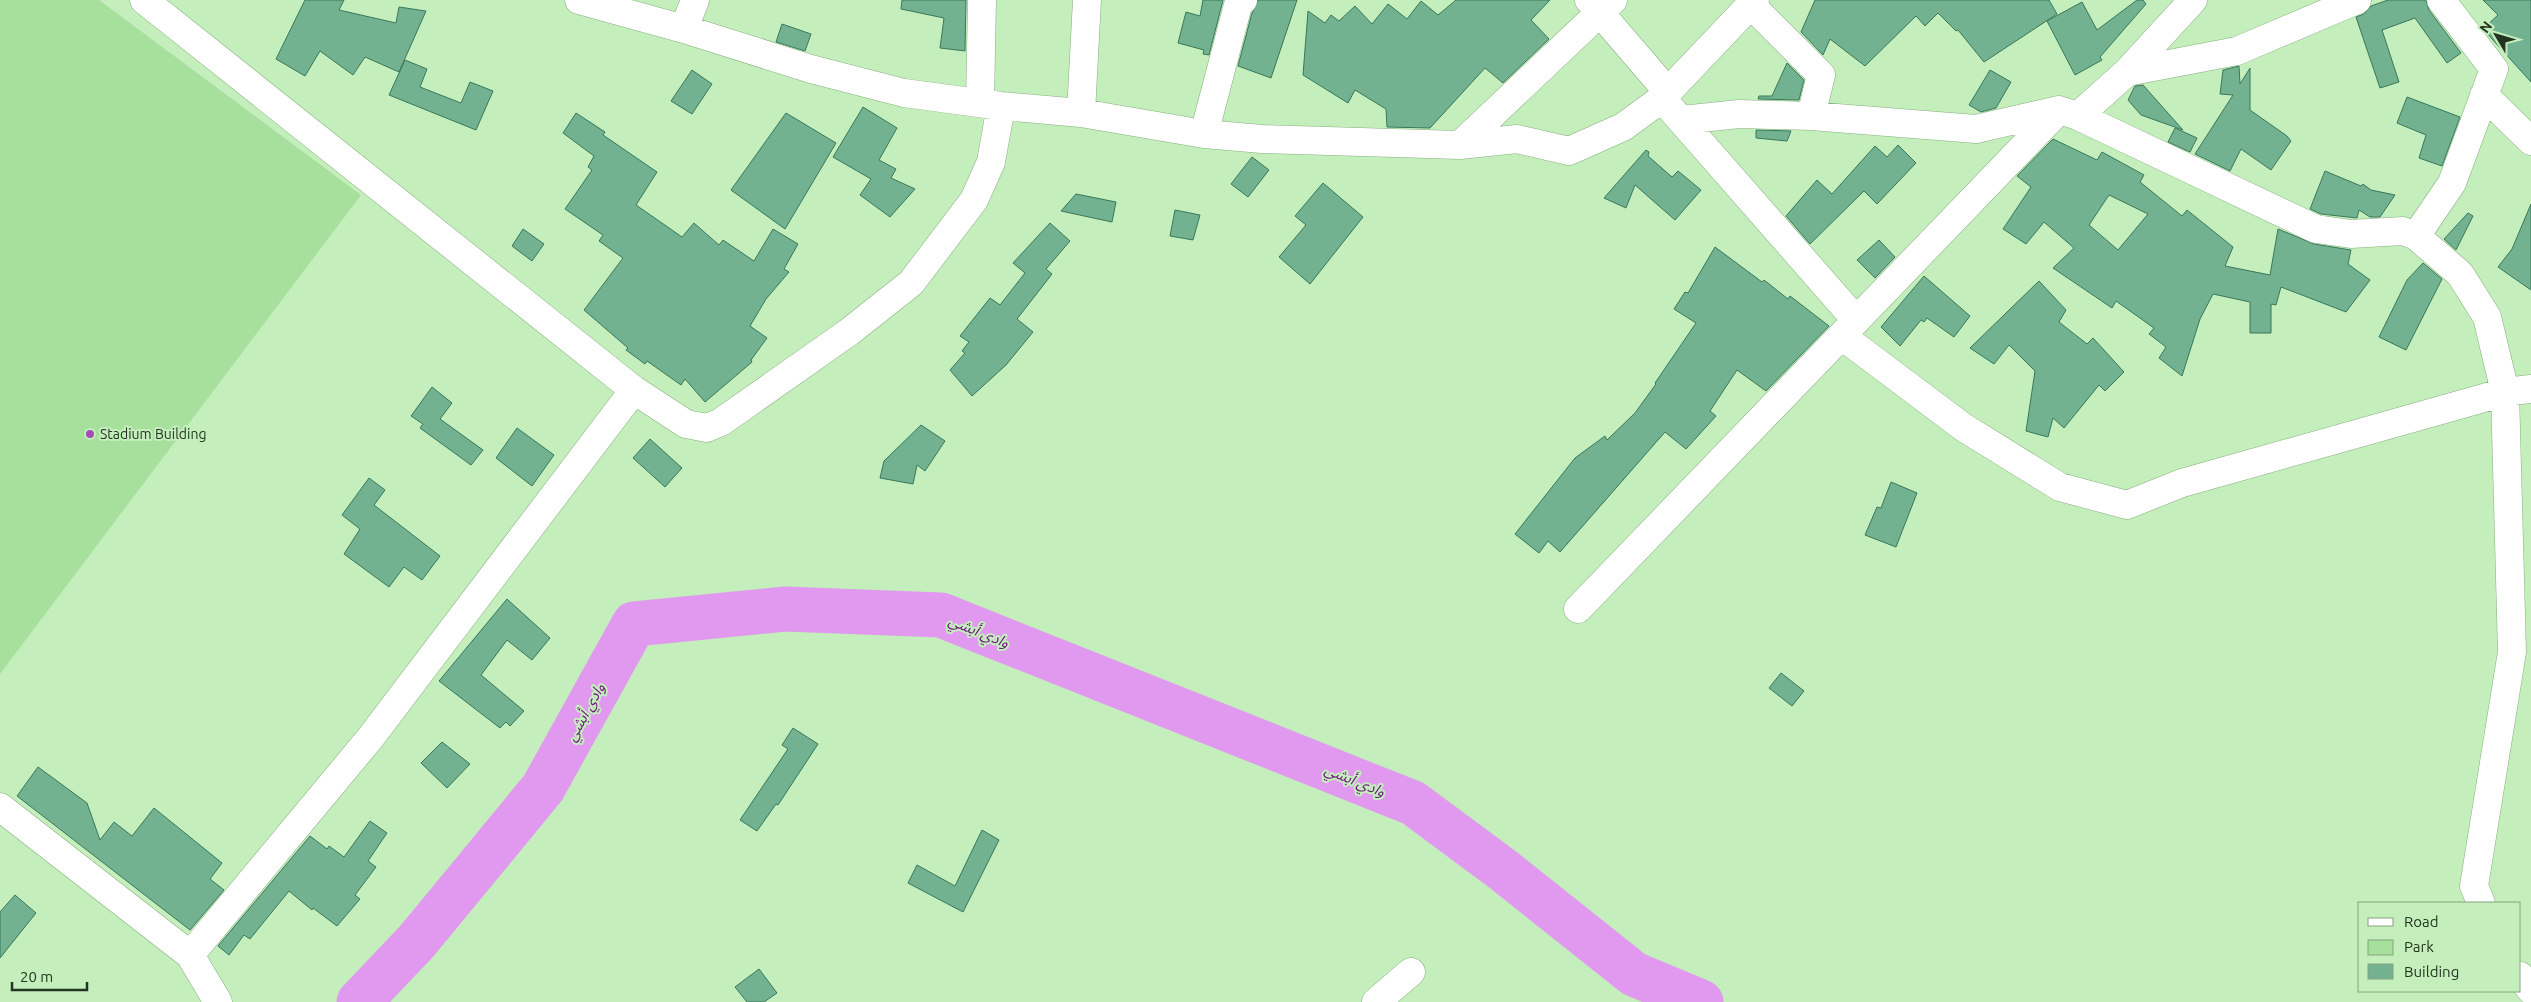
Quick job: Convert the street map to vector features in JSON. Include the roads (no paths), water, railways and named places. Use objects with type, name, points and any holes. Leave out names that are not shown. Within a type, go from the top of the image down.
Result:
[{"type":"street","points":[[144,0],[634,390],[686,424],[707,428],[721,422],[849,332],[911,283],[974,200],[991,162],[990,105],[982,0]]},
{"type":"street","points":[[579,0],[684,29],[811,69],[904,93],[990,105],[1081,113],[1204,134],[1262,139],[1460,145],[1517,138],[1569,151],[1623,127],[1664,96],[1752,2],[1820,75],[1811,116]]},
{"type":"street","points":[[684,29],[695,0]]},
{"type":"street","points":[[1081,113],[1087,0]]},
{"type":"street","points":[[1204,134],[1238,5],[1243,0]]},
{"type":"street","points":[[1578,609],[1849,328],[2069,113],[2127,72],[2193,0]]},
{"type":"street","points":[[2127,72],[2237,51],[2357,0]]},
{"type":"street","points":[[2416,236],[2452,182],[2494,69],[2441,0]]},
{"type":"street","points":[[1460,145],[1601,4],[1682,120],[1849,328],[1963,427],[2060,487],[2126,505],[2182,482],[2518,390]]},
{"type":"street","points":[[2484,95],[2531,141]]},
{"type":"street","points":[[1682,120],[1739,114],[1811,116],[1976,129],[2069,113],[2316,229],[2351,234],[2403,231],[2416,236],[2460,274],[2487,317],[2518,390],[2512,652],[2474,886],[2481,902]]},
{"type":"street","points":[[190,955],[371,737],[634,390]]},
{"type":"street","points":[[0,807],[190,955],[218,1002]]},
{"type":"street","points":[[1376,1002],[1411,972]]},
{"type":"street","points":[[2521,977],[2531,990]]},
{"type":"waterway","name":"وادي أبشي","points":[[359,1002],[417,941],[543,788],[634,624],[785,609],[941,615],[1413,803],[1502,869],[1634,974],[1701,1002]]},
{"type":"place","name":"Stadium Building","points":[[90,434]]}]
